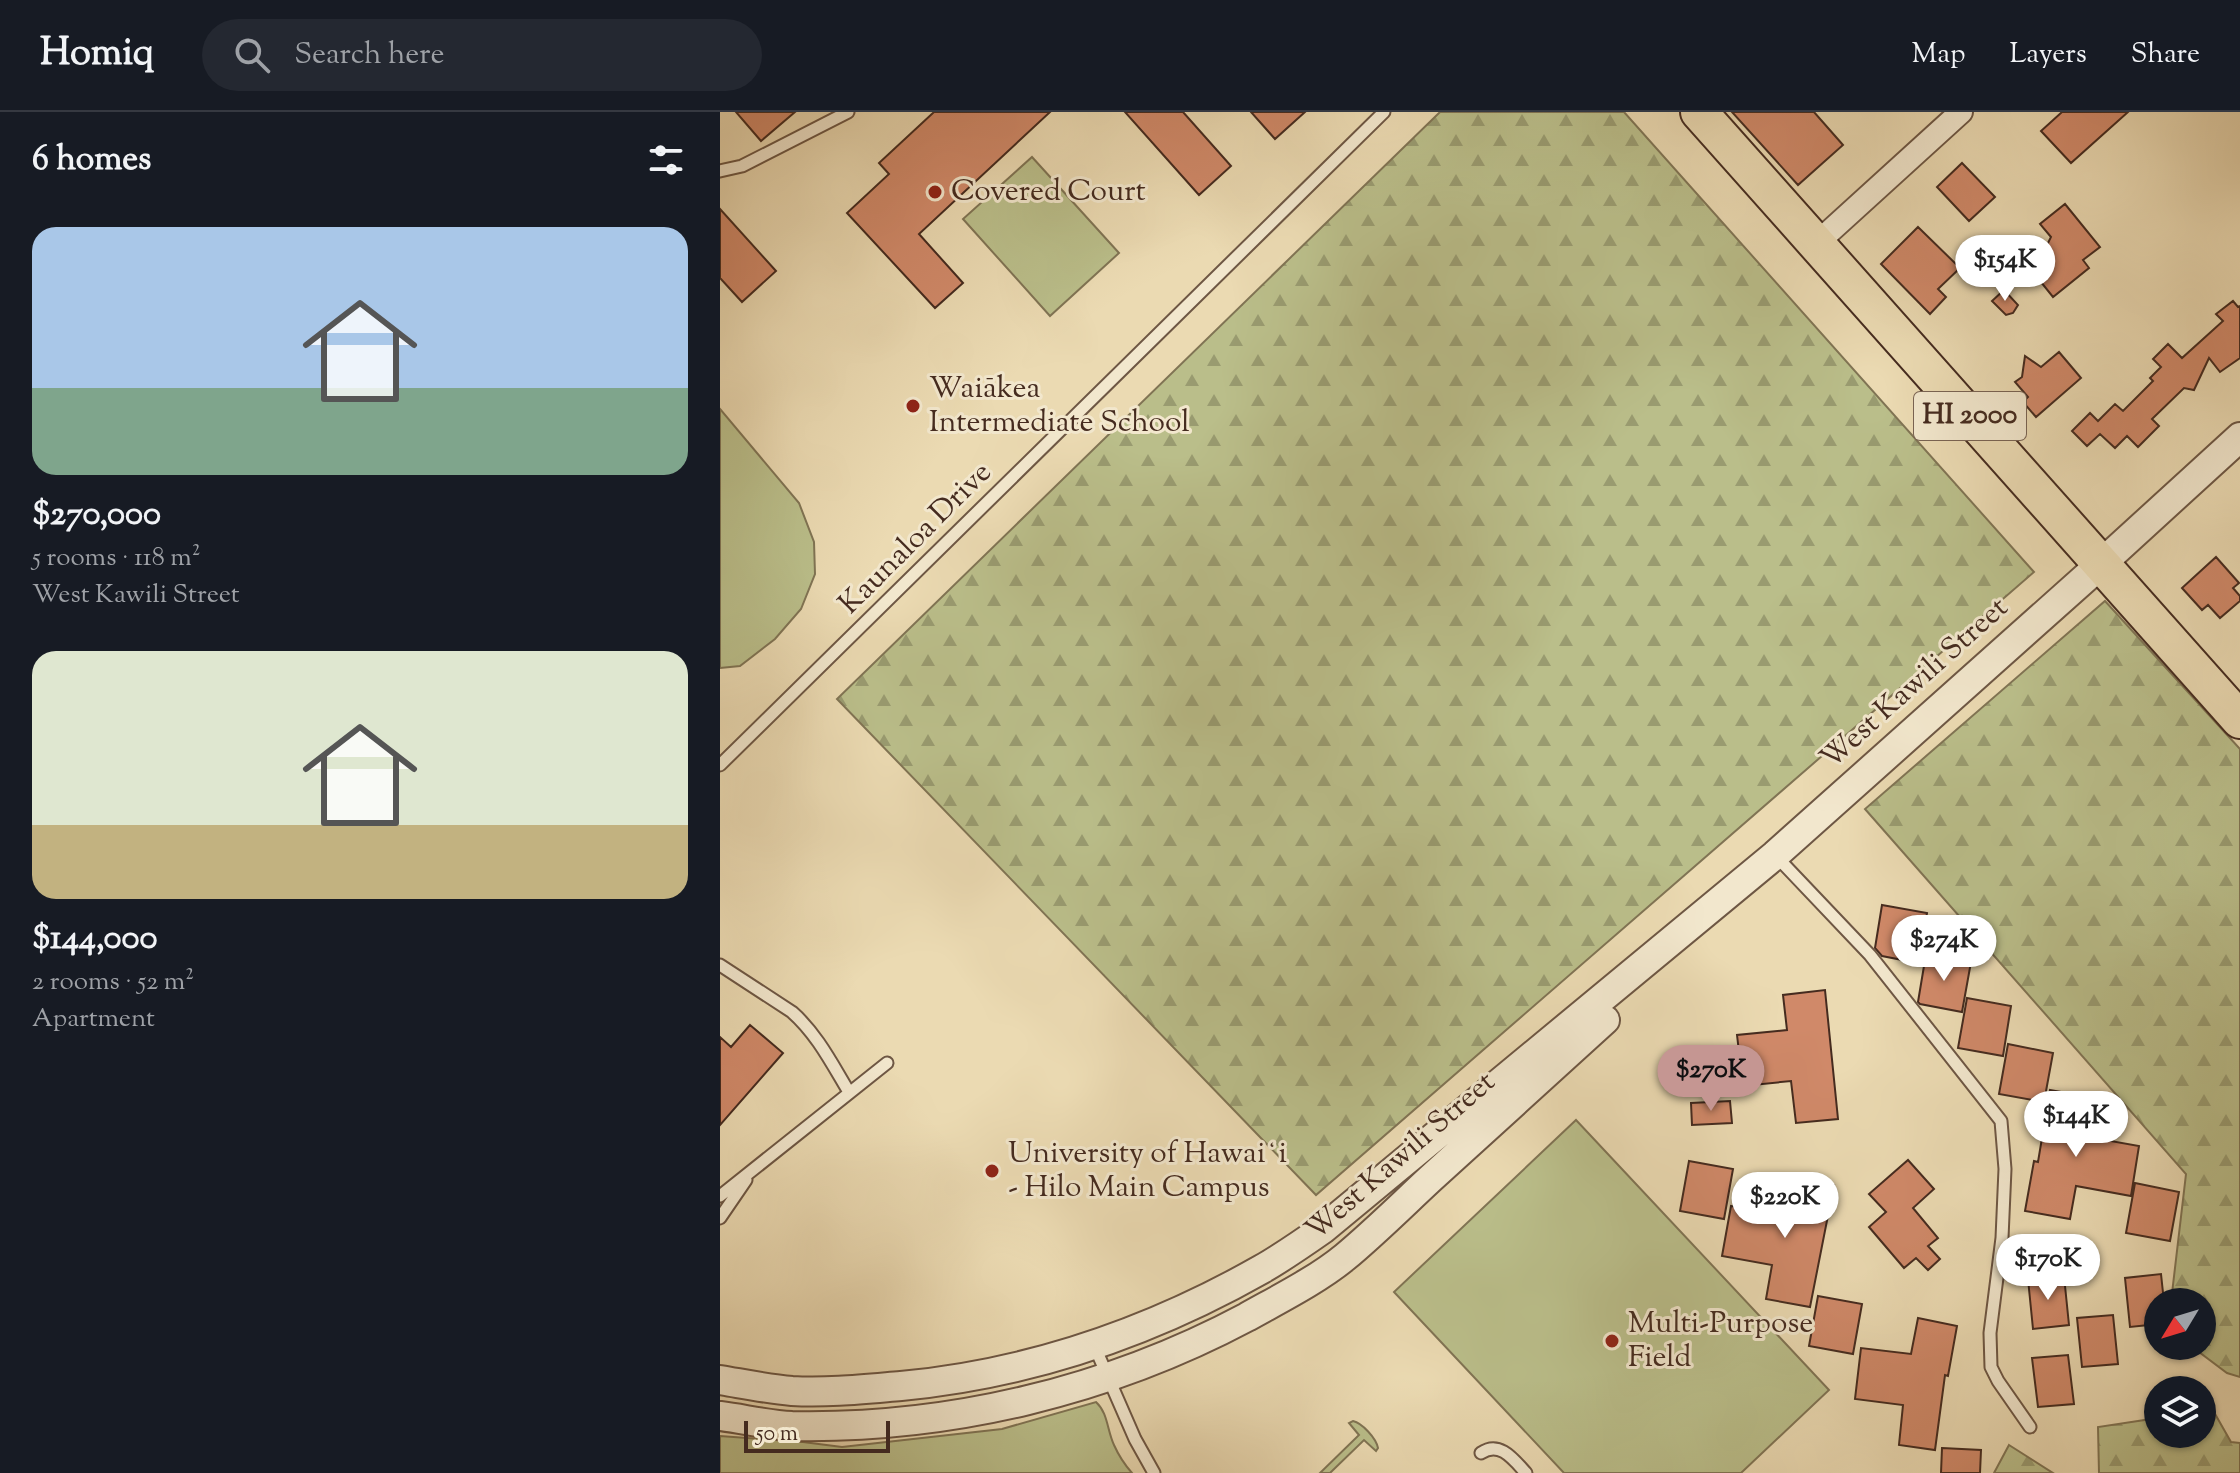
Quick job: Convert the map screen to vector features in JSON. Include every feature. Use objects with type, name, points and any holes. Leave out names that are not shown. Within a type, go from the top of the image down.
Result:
[{"type":"highway","name":"HI 2000","points":[[1699,112],[2240,720]]},
{"type":"street","points":[[1817,243],[1961,112]]},
{"type":"street","name":"West Kawili Street","points":[[720,1380],[791,1391],[862,1390],[932,1383],[1002,1371],[1137,1330],[1264,1268],[1323,1229],[1775,855],[2240,437]]},
{"type":"street","name":"West Kawili Street","points":[[720,1416],[788,1426],[864,1425],[937,1418],[1009,1405],[1080,1387],[1150,1362],[1217,1333],[1281,1298],[1343,1258],[1620,1006],[1775,855]]},
{"type":"lane","points":[[720,171],[742,166],[848,112]]},
{"type":"lane","name":"Kaunaloa Drive","points":[[720,765],[1384,112]]},
{"type":"lane","points":[[1775,855],[1870,955],[2001,1121],[2005,1169],[2002,1238],[1990,1333],[1991,1367],[2030,1427]]},
{"type":"lane","points":[[720,965],[801,1020],[849,1092]]},
{"type":"lane","points":[[720,1196],[887,1063]]},
{"type":"lane","points":[[720,1218],[754,1169]]},
{"type":"lane","points":[[1094,1345],[1135,1439],[1154,1473]]},
{"type":"lane","points":[[1481,1453],[1497,1448],[1509,1454],[1526,1473]]},
{"type":"green space","points":[[1440,112],[1624,112],[2034,572],[1316,1195],[837,699]]},
{"type":"green space","points":[[1032,157],[1119,253],[1050,316],[963,219]]},
{"type":"green space","points":[[720,409],[799,503],[814,542],[815,574],[801,609],[775,639],[740,666],[720,668]]},
{"type":"green space","points":[[2105,601],[2240,749],[2240,1377],[2227,1373],[2210,1360],[2216,1360],[2216,1288],[2173,1288],[2186,1174],[1865,809]]},
{"type":"green space","name":"Multi-Purpose Field","points":[[1576,1120],[1829,1390],[1741,1473],[1564,1473],[1394,1292]]},
{"type":"green space","points":[[1096,1402],[1105,1416],[1116,1448],[1132,1473],[720,1473],[720,1436],[842,1447],[1002,1429]]},
{"type":"green space","points":[[2216,1416],[2231,1442],[2240,1443],[2240,1473],[2099,1473],[2098,1427],[2144,1420],[2144,1448],[2216,1448]]},
{"type":"green space","points":[[1353,1421],[1368,1432],[1378,1448],[1376,1451],[1364,1440],[1330,1473],[1320,1473],[1359,1435],[1349,1423]]},
{"type":"green space","points":[[2009,1445],[2053,1473],[1994,1473]]},
{"type":"building","points":[[736,112],[795,112],[761,141]]},
{"type":"building","points":[[934,112],[1050,112],[919,234],[963,283],[935,308],[847,213],[889,174],[879,163]]},
{"type":"building","points":[[1125,112],[1183,112],[1231,166],[1199,195]]},
{"type":"building","points":[[1251,112],[1305,112],[1275,139]]},
{"type":"building","points":[[1732,112],[1814,112],[1843,145],[1798,185]]},
{"type":"building","points":[[2062,112],[2128,112],[2071,163],[2041,131]]},
{"type":"building","points":[[1962,163],[1995,197],[1969,221],[1937,187]]},
{"type":"building","points":[[2065,204],[2100,247],[2083,260],[2089,268],[2053,297],[2028,266],[2042,255],[2051,237],[2040,224]]},
{"type":"building","points":[[720,209],[776,271],[742,302],[720,278]]},
{"type":"building","points":[[1918,227],[1960,268],[1938,289],[1946,297],[1930,314],[1881,264]]},
{"type":"building","points":[[2004,290],[2018,305],[2013,313],[2006,315],[1992,301]]},
{"type":"building","points":[[2233,301],[2240,306],[2240,358],[2220,372],[2209,358],[2194,390],[2184,388],[2152,419],[2159,426],[2138,447],[2127,436],[2115,448],[2100,434],[2087,446],[2072,431],[2090,413],[2098,421],[2115,404],[2123,411],[2153,381],[2150,378],[2161,367],[2153,359],[2168,344],[2182,358],[2223,321],[2216,314]]},
{"type":"building","points":[[2059,352],[2081,378],[2036,417],[2023,402],[2028,397],[2015,382],[2022,377],[2025,356],[2041,367]]},
{"type":"building","points":[[2216,557],[2239,583],[2233,588],[2240,596],[2240,601],[2220,618],[2208,605],[2202,610],[2182,588]]},
{"type":"building","points":[[1882,905],[1927,913],[1918,963],[1882,956],[1875,948]]},
{"type":"building","points":[[1926,954],[1971,962],[1962,1012],[1918,1002]]},
{"type":"building","points":[[1825,990],[1838,1119],[1796,1123],[1791,1081],[1743,1086],[1737,1035],[1787,1030],[1783,995]]},
{"type":"building","points":[[1967,998],[2011,1006],[2003,1056],[1958,1048]]},
{"type":"building","points":[[750,1025],[783,1053],[720,1125],[720,1037],[731,1047]]},
{"type":"building","points":[[2008,1044],[2053,1053],[2044,1102],[1999,1094]]},
{"type":"building","points":[[2050,1090],[2095,1098],[2088,1137],[2139,1146],[2131,1196],[2076,1186],[2070,1219],[2025,1211],[2034,1161],[2038,1162]]},
{"type":"building","points":[[1730,1101],[1732,1123],[1692,1125],[1691,1103]]},
{"type":"building","points":[[1908,1160],[1934,1189],[1913,1208],[1938,1238],[1928,1246],[1940,1259],[1928,1270],[1916,1258],[1904,1268],[1869,1227],[1886,1212],[1869,1194]]},
{"type":"building","points":[[1689,1161],[1733,1169],[1724,1219],[1680,1211]]},
{"type":"building","points":[[1790,1177],[1834,1185],[1810,1307],[1766,1299],[1772,1265],[1722,1256],[1731,1206],[1783,1216]]},
{"type":"building","points":[[2135,1183],[2179,1192],[2170,1241],[2126,1233]]},
{"type":"building","points":[[2161,1274],[2162,1288],[2144,1288],[2144,1326],[2130,1327],[2125,1278]]},
{"type":"building","points":[[2064,1276],[2069,1325],[2033,1329],[2028,1279]]},
{"type":"building","points":[[1818,1296],[1862,1304],[1853,1354],[1809,1346]]},
{"type":"building","points":[[2113,1315],[2118,1364],[2082,1367],[2077,1318]]},
{"type":"building","points":[[1918,1318],[1957,1326],[1948,1376],[1945,1375],[1935,1450],[1899,1445],[1903,1405],[1855,1399],[1861,1348],[1911,1354]]},
{"type":"building","points":[[2068,1355],[2074,1404],[2038,1407],[2032,1358]]},
{"type":"building","points":[[1942,1448],[1981,1450],[1980,1473],[1941,1473]]},
{"type":"place","name":"Covered Court","points":[[935,192]]},
{"type":"place","name":"Waiākea Intermediate School","points":[[913,406]]},
{"type":"place","name":"University of Hawaiʻi - Hilo Main Campus","points":[[992,1171]]},
{"type":"place","name":"Multi-Purpose Field","points":[[1612,1341]]}]
